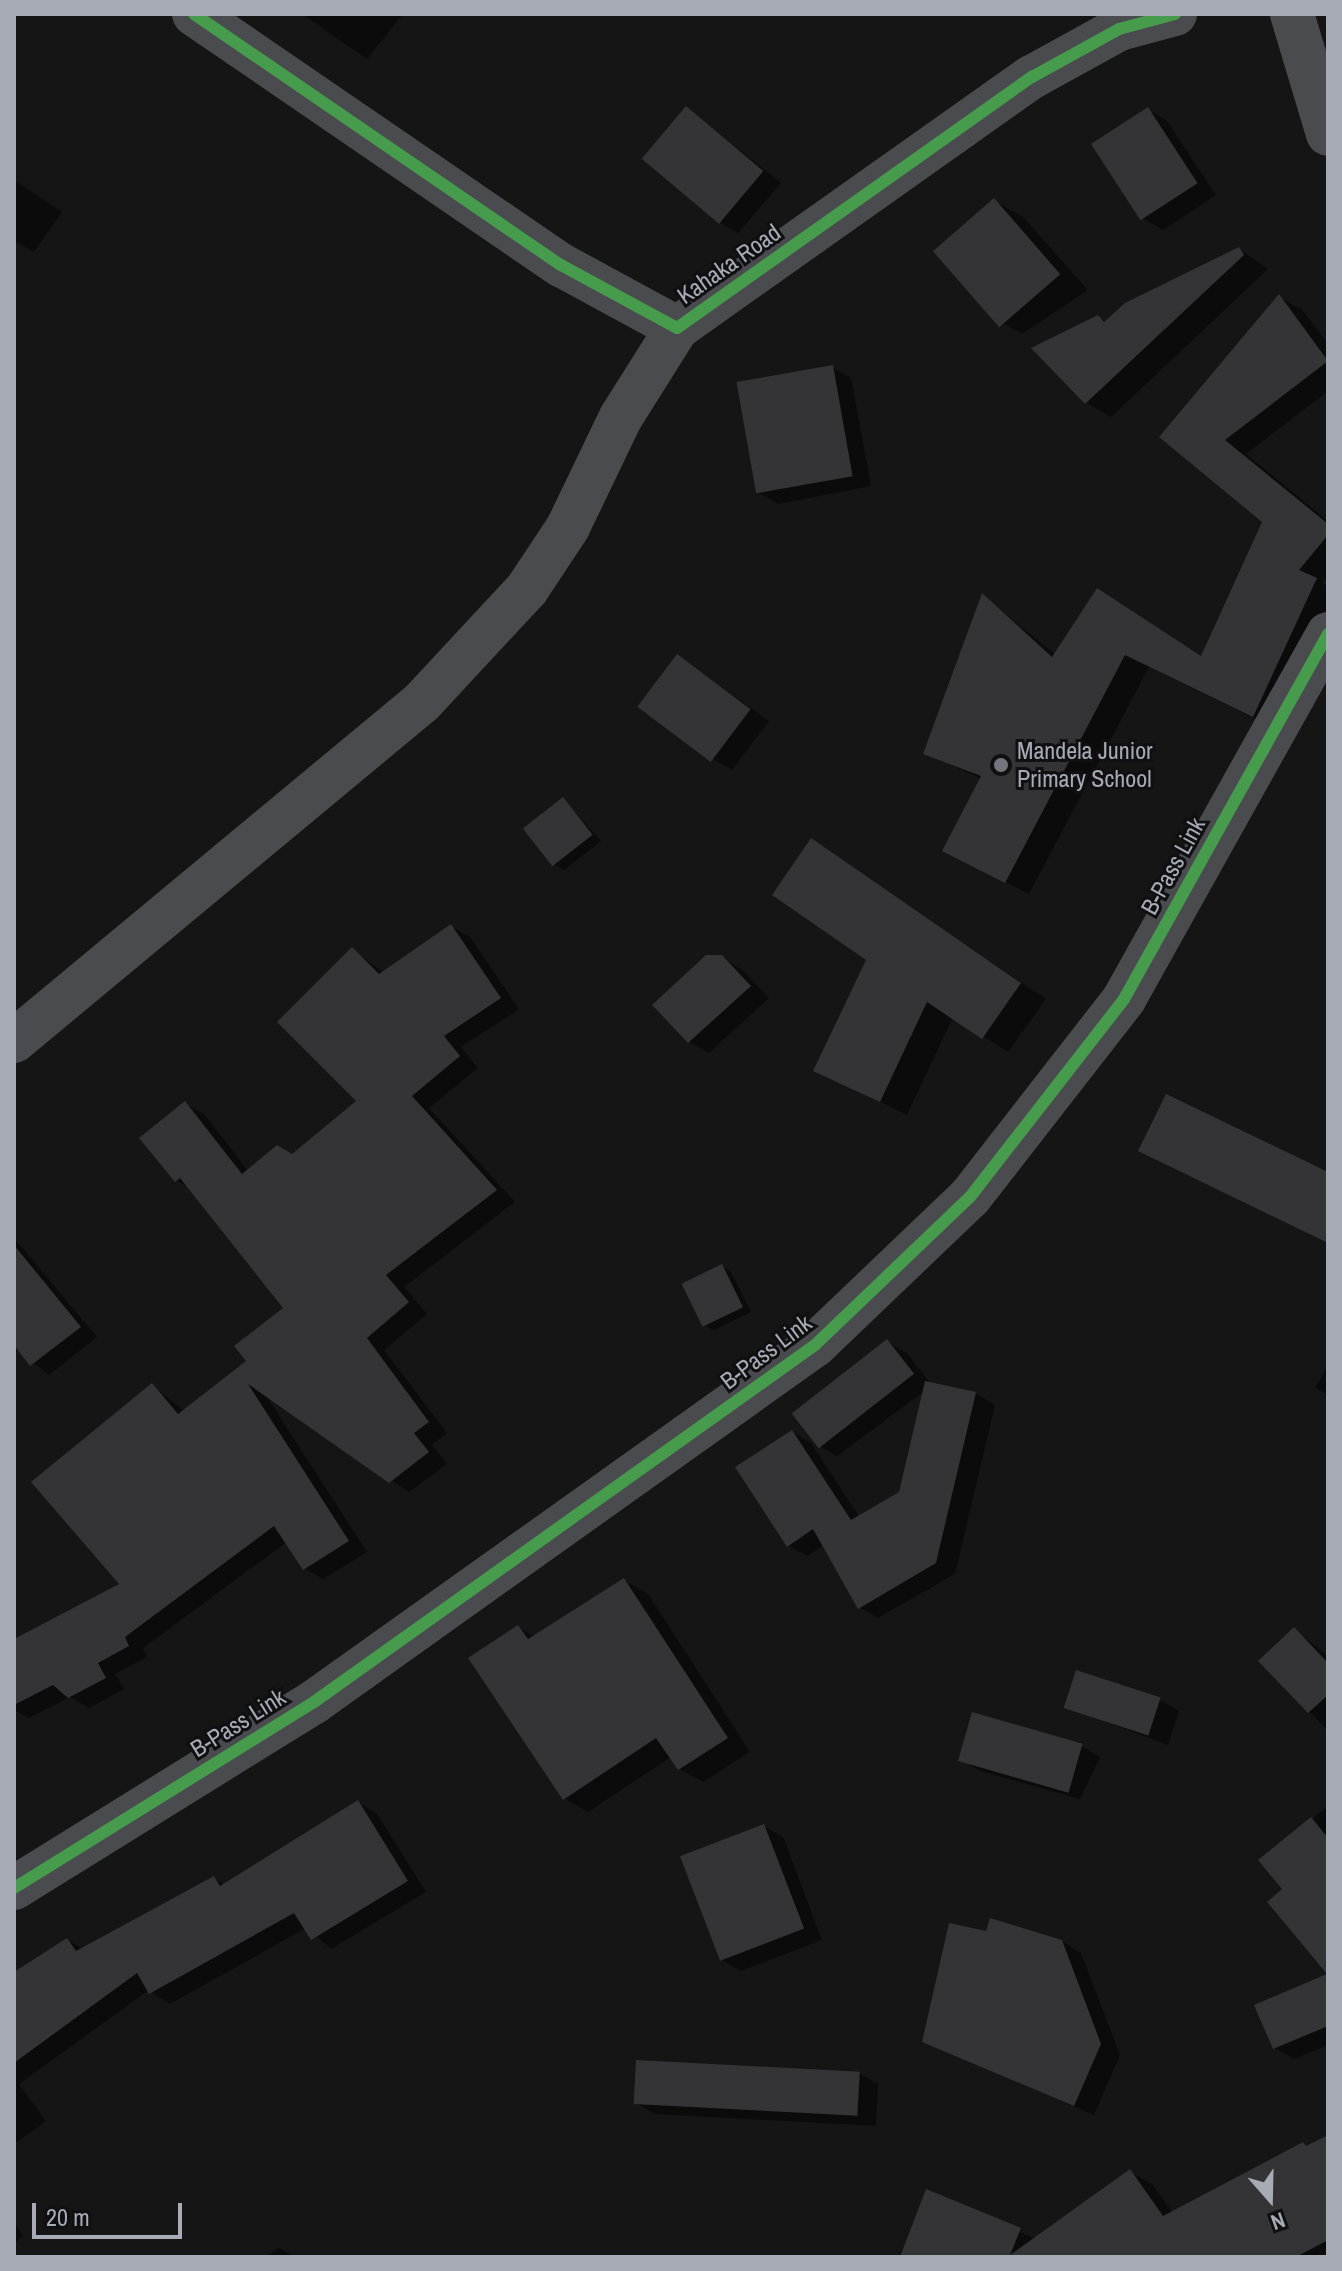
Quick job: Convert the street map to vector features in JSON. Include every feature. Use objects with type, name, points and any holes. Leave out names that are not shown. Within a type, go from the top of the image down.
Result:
[{"type":"street","name":"Kahaka Road","points":[[194,14],[561,265],[677,328],[1032,77],[1119,29],[1175,14]]},
{"type":"street","points":[[1292,14],[1328,134]]},
{"type":"street","points":[[14,1041],[422,702],[527,589],[568,527],[621,417],[677,328]]},
{"type":"street","name":"B-Pass Link","points":[[14,1888],[314,1702],[826,1335],[970,1197],[1124,999],[1328,634]]},
{"type":"building","points":[[686,106],[763,171],[719,224],[642,159]]},
{"type":"building","points":[[1148,107],[1198,183],[1141,220],[1091,144]]},
{"type":"building","points":[[994,198],[1060,274],[999,327],[933,251]]},
{"type":"building","points":[[1239,247],[1244,255],[1085,404],[1031,348],[1098,315],[1104,322],[1125,303]]},
{"type":"building","points":[[1279,294],[1328,361],[1225,440],[1328,524],[1328,535],[1299,570],[1317,578],[1253,717],[1125,655],[1005,883],[942,851],[981,776],[923,754],[982,593],[1052,657],[1097,588],[1201,656],[1262,522],[1159,437]]},
{"type":"building","points":[[833,365],[853,476],[756,493],[736,382]]},
{"type":"building","points":[[677,654],[750,709],[711,762],[637,707]]},
{"type":"building","points":[[563,797],[593,835],[552,866],[523,828]]},
{"type":"building","points":[[811,838],[1021,983],[982,1039],[927,1002],[880,1102],[813,1071],[866,960],[772,895]]},
{"type":"building","points":[[451,924],[501,998],[444,1036],[460,1056],[412,1096],[497,1190],[386,1275],[409,1302],[367,1338],[429,1422],[414,1433],[429,1452],[389,1483],[248,1384],[349,1541],[303,1570],[274,1526],[125,1637],[129,1646],[98,1663],[106,1678],[68,1698],[53,1685],[14,1705],[14,1639],[119,1584],[31,1482],[152,1383],[178,1414],[246,1361],[234,1346],[283,1308],[180,1178],[175,1182],[139,1138],[185,1101],[242,1174],[277,1145],[292,1154],[356,1101],[277,1022],[352,947],[379,974]]},
{"type":"building","points":[[706,955],[722,955],[751,986],[688,1043],[652,1005]]},
{"type":"building","points":[[1166,1094],[1328,1172],[1328,1243],[1138,1151]]},
{"type":"building","points":[[14,1245],[81,1327],[30,1366],[14,1345]]},
{"type":"building","points":[[722,1264],[743,1307],[703,1327],[682,1284]]},
{"type":"building","points":[[887,1339],[914,1374],[819,1448],[792,1413]]},
{"type":"building","points":[[925,1381],[976,1392],[936,1563],[858,1609],[813,1529],[787,1547],[735,1467],[792,1430],[851,1520],[899,1492]]},
{"type":"building","points":[[624,1578],[728,1738],[678,1770],[656,1738],[563,1800],[468,1658],[518,1625],[528,1639]]},
{"type":"building","points":[[1294,1627],[1328,1663],[1328,1695],[1308,1713],[1258,1661]]},
{"type":"building","points":[[1076,1670],[1161,1698],[1148,1736],[1064,1708]]},
{"type":"building","points":[[972,1712],[1083,1744],[1068,1793],[958,1761]]},
{"type":"building","points":[[358,1800],[408,1881],[311,1940],[294,1913],[149,1994],[137,1973],[14,2063],[14,1972],[67,1938],[76,1951],[214,1876],[220,1886]]},
{"type":"building","points":[[1311,1817],[1328,1838],[1328,2026],[1273,2049],[1254,2005],[1327,1974],[1267,1902],[1282,1889],[1258,1860]]},
{"type":"building","points":[[764,1824],[804,1929],[720,1961],[680,1856]]},
{"type":"building","points":[[990,1918],[1062,1940],[1101,2044],[1074,2106],[922,2042],[949,1923],[986,1931]]},
{"type":"building","points":[[636,2060],[860,2072],[857,2116],[634,2104]]},
{"type":"building","points":[[1328,2135],[1328,2240],[1296,2257],[900,2257],[926,2189],[1021,2228],[1010,2255],[1130,2169],[1163,2216],[1303,2142],[1306,2146]]},
{"type":"cycle path","points":[[194,14],[561,265],[677,328],[1032,77],[1119,29],[1175,14]]},
{"type":"cycle path","points":[[14,1888],[314,1702],[815,1345],[970,1197],[1124,999],[1328,634]]},
{"type":"place","name":"Mandela Junior Primary School","points":[[1001,765]]}]
